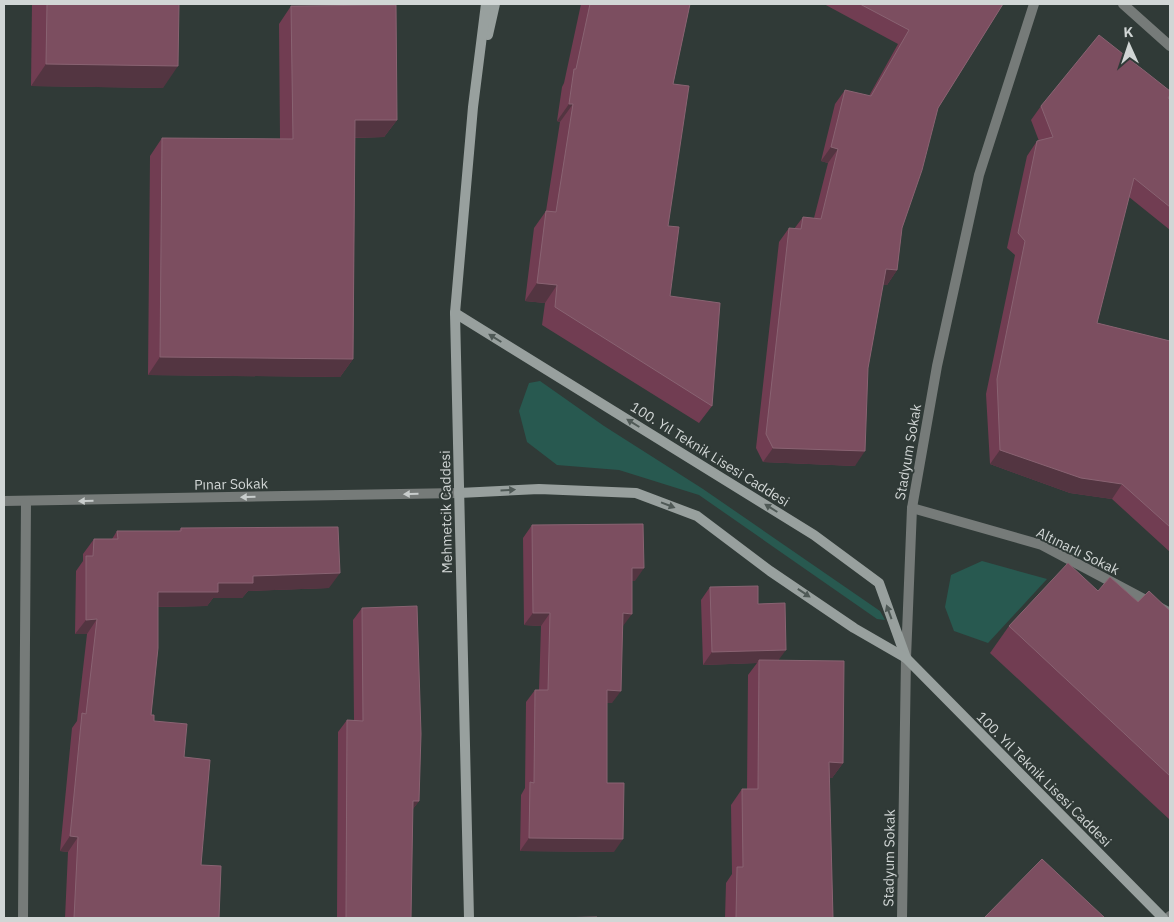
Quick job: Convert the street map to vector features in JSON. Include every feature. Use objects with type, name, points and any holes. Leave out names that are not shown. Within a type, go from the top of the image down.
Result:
[{"type":"main road","points":[[473,107],[486,4]]},
{"type":"main road","points":[[473,107],[495,4]]},
{"type":"main road","name":"Mehmetcik Caddesi","points":[[469,918],[455,313],[473,107]]},
{"type":"main road","name":"100. Yıl Teknik Lisesi Caddesi","points":[[455,313],[814,535],[879,583],[906,658]]},
{"type":"main road","name":"100. Yıl Teknik Lisesi Caddesi","points":[[459,494],[539,489],[636,493],[698,516],[770,571],[839,618],[906,658],[1163,918]]},
{"type":"street","name":"Stadyum Sokak","points":[[902,918],[906,658],[912,508],[937,366],[979,175],[1034,4]]},
{"type":"street","points":[[1123,4],[1170,46]]},
{"type":"street","name":"Pınar Sokak","points":[[4,501],[459,494]]},
{"type":"street","points":[[23,918],[26,502]]},
{"type":"street","name":"Altınarlı Sokak","points":[[912,508],[1042,545],[1170,613]]},
{"type":"green space","points":[[540,381],[604,426],[703,489],[880,611],[885,620],[877,619],[699,495],[619,470],[557,465],[527,442],[519,411],[529,383]]},
{"type":"green space","points":[[982,561],[1047,579],[988,643],[954,631],[945,607],[951,575]]},
{"type":"building","points":[[47,4],[179,4],[178,66],[46,64]]},
{"type":"building","points":[[590,4],[690,4],[673,84],[689,86],[668,226],[679,227],[670,296],[720,303],[712,406],[555,307],[557,285],[537,283],[546,211],[556,212],[573,104],[569,104],[574,69],[576,69]]},
{"type":"building","points":[[860,4],[1003,4],[938,108],[922,170],[902,228],[897,270],[886,269],[868,368],[865,451],[773,448],[766,434],[789,228],[801,229],[803,217],[821,219],[838,149],[831,147],[845,90],[871,96],[909,30]]},
{"type":"building","points":[[396,5],[397,120],[355,120],[353,359],[160,357],[162,138],[293,139],[291,6]]},
{"type":"building","points":[[1099,35],[1170,91],[1168,98],[1170,99],[1170,207],[1134,178],[1097,323],[1170,341],[1170,527],[1122,484],[1081,478],[1000,450],[997,379],[1025,241],[1018,233],[1037,141],[1053,137],[1041,106]]},
{"type":"building","points":[[643,524],[644,568],[632,568],[632,614],[623,613],[621,691],[607,690],[607,783],[624,783],[623,839],[529,838],[530,782],[534,783],[535,690],[548,690],[550,613],[533,613],[532,525]]},
{"type":"building","points":[[338,527],[340,573],[253,576],[253,583],[218,583],[218,592],[158,592],[158,648],[151,715],[154,715],[154,721],[187,724],[184,757],[210,760],[201,865],[221,866],[219,918],[74,918],[78,837],[70,836],[82,713],[86,714],[97,619],[86,620],[86,556],[93,556],[94,539],[118,539],[117,531],[181,531],[181,528]]},
{"type":"building","points":[[1068,563],[1098,591],[1110,577],[1138,602],[1149,591],[1170,611],[1170,776],[1009,626]]},
{"type":"building","points":[[758,586],[758,604],[785,603],[786,650],[712,652],[710,587]]},
{"type":"building","points":[[417,606],[421,734],[419,801],[413,801],[411,918],[346,918],[347,720],[363,721],[362,608]]},
{"type":"building","points":[[759,660],[844,661],[843,763],[829,762],[833,918],[736,918],[737,867],[743,867],[742,789],[758,789]]},
{"type":"building","points":[[1042,859],[1105,918],[984,918]]},
{"type":"building","points":[[597,917],[597,918],[553,918]]}]
